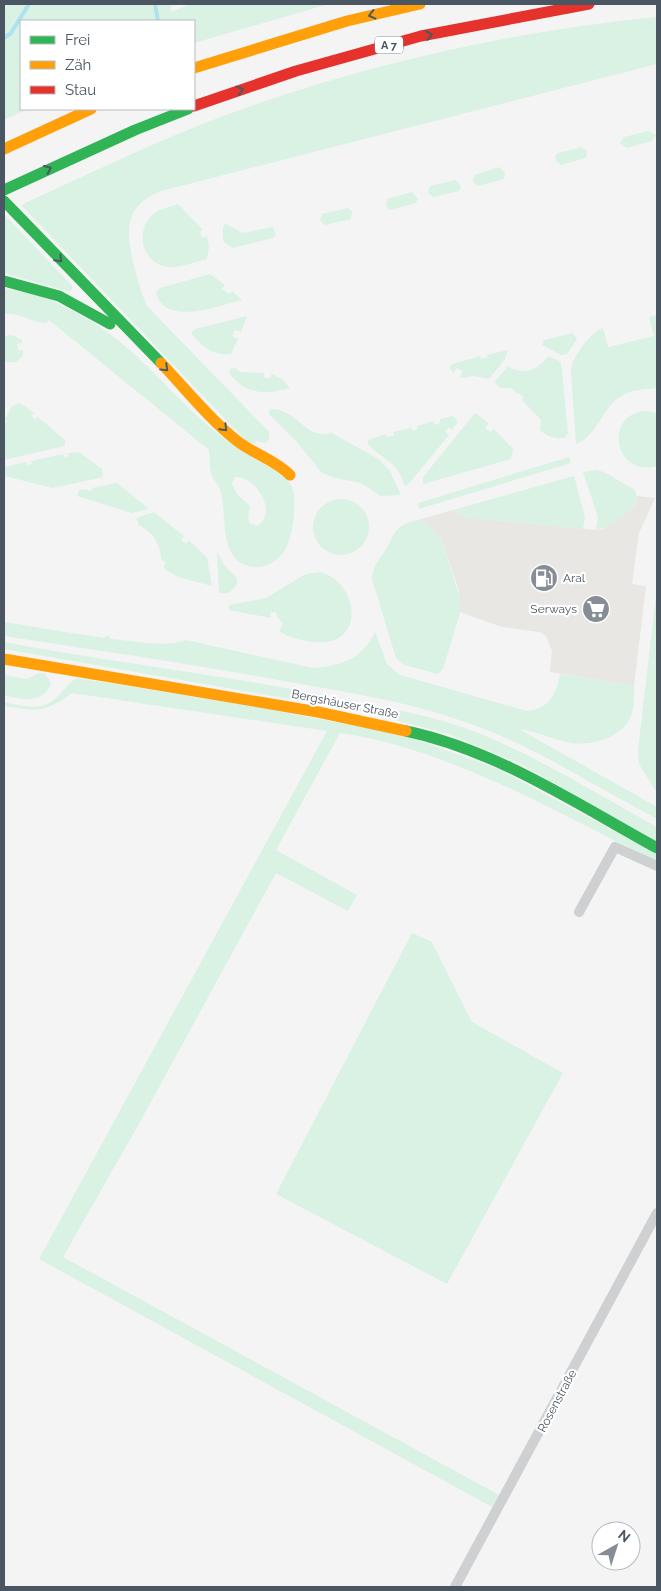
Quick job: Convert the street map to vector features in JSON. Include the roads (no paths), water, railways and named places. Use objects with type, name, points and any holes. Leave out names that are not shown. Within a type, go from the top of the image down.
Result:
[{"type":"main road","points":[[195,68],[347,21],[420,4]]},
{"type":"main road","name":"A 7","points":[[195,106],[296,71],[422,36],[589,4]]},
{"type":"main road","points":[[4,148],[89,110]]},
{"type":"main road","points":[[4,190],[118,137],[186,110]]},
{"type":"main road","points":[[4,201],[140,344],[234,439],[251,451],[278,463],[290,474]]},
{"type":"main road","points":[[4,281],[49,292],[77,304],[140,344]]},
{"type":"main road","name":"Bergshäuser Straße","points":[[4,659],[342,716],[425,735],[509,768],[657,848]]},
{"type":"street","points":[[579,912],[615,847],[657,866]]},
{"type":"street","name":"Rosenstraße","points":[[455,1587],[657,1214]]},
{"type":"waterway","points":[[4,38],[11,33],[29,4]]},
{"type":"waterway","points":[[155,4],[158,20]]},
{"type":"place","name":"Aral","points":[[544,578]]},
{"type":"place","name":"Serways","points":[[596,609]]}]
